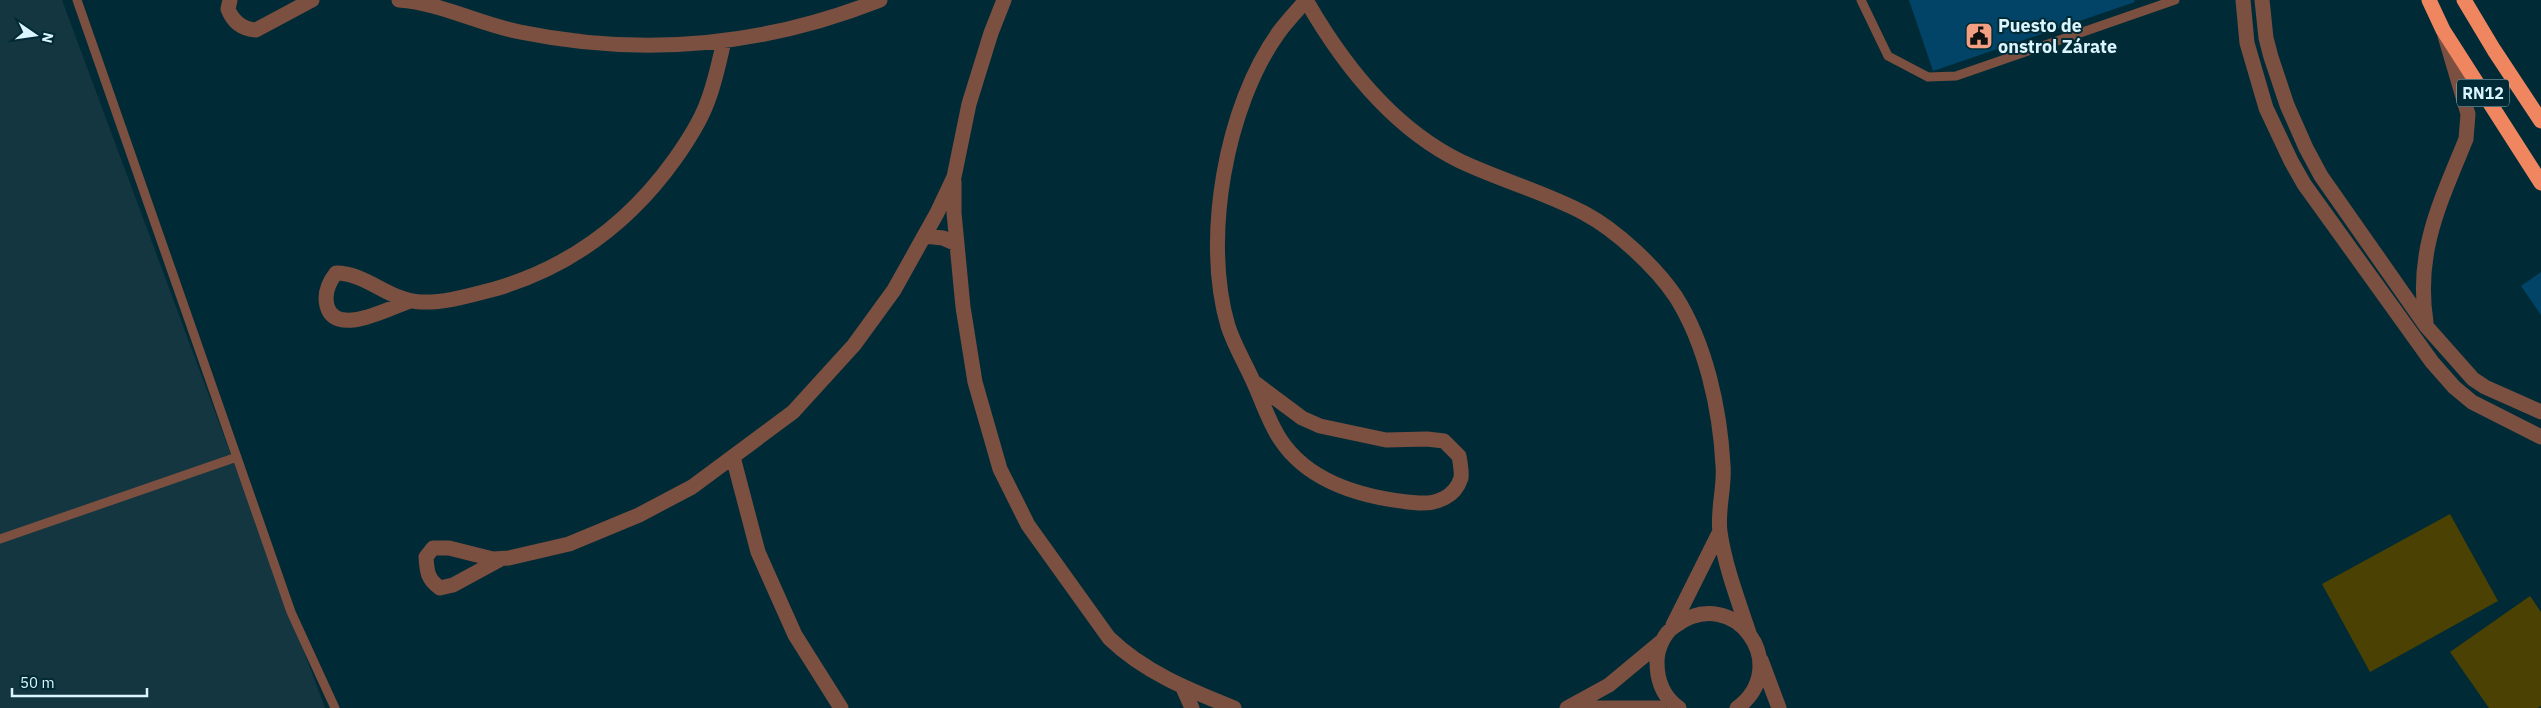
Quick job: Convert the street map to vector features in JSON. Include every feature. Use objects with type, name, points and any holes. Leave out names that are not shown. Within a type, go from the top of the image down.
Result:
[{"type":"highway","name":"RN12","points":[[2429,0],[2443,30],[2541,183]]},
{"type":"highway","name":"RN12","points":[[2464,0],[2494,50],[2541,121]]},
{"type":"street","points":[[230,0],[228,9],[236,23],[248,29],[256,30],[312,0]]},
{"type":"street","points":[[399,0],[442,7],[503,29],[564,41],[668,46],[774,34],[798,28],[880,0]]},
{"type":"street","points":[[1004,0],[991,33],[969,104],[954,177],[962,308],[975,382],[1000,469],[1028,526],[1109,638],[1125,654],[1183,688],[1234,708]]},
{"type":"street","points":[[1254,382],[1302,418],[1320,426],[1386,440],[1427,439],[1444,441],[1459,456],[1461,477],[1448,498],[1428,504],[1396,501],[1348,490],[1304,466],[1280,440],[1228,327],[1220,291],[1217,241],[1220,200],[1226,162],[1248,92],[1278,33],[1306,0],[1328,39],[1350,68],[1400,119],[1440,149],[1460,161],[1585,214],[1636,251],[1660,276],[1676,298],[1692,330],[1707,370],[1717,411],[1724,466],[1720,530],[1729,571],[1749,633],[1760,656],[1779,708]]},
{"type":"street","points":[[2243,0],[2247,43],[2266,108],[2304,184],[2432,362],[2454,387],[2472,402],[2541,437]]},
{"type":"street","points":[[2262,0],[2266,38],[2271,57],[2306,148],[2322,176],[2426,326],[2473,379],[2485,387],[2541,412]]},
{"type":"street","points":[[2432,362],[2422,287],[2426,246],[2466,140],[2468,126],[2468,114],[2443,30]]},
{"type":"street","points":[[410,301],[353,321],[340,320],[332,315],[327,306],[326,292],[336,274],[347,273],[398,298],[410,301],[445,300],[513,283],[559,264],[589,247],[623,220],[654,188],[684,147],[707,104],[724,41]]},
{"type":"street","points":[[501,558],[569,544],[640,515],[692,487],[793,412],[854,345],[894,290],[954,177]]},
{"type":"street","points":[[924,236],[943,238],[957,244]]},
{"type":"street","points":[[733,456],[758,552],[795,634],[841,708]]},
{"type":"street","points":[[1566,708],[1609,684],[1662,641],[1686,602],[1720,530]]},
{"type":"street","points":[[1671,628],[1684,619],[1698,614],[1713,613],[1727,616],[1740,624],[1749,633]]},
{"type":"street","points":[[1662,641],[1657,657],[1657,673],[1662,690],[1672,703],[1679,708]]},
{"type":"street","points":[[1737,708],[1745,702],[1754,689],[1760,673],[1760,656]]},
{"type":"street","points":[[1183,688],[1192,708]]},
{"type":"street","points":[[1566,708],[1659,708]]},
{"type":"lane","points":[[77,0],[291,612],[335,708]]},
{"type":"lane","points":[[1861,0],[1888,56],[1928,77],[1956,76],[2176,0]]},
{"type":"lane","points":[[0,540],[237,457]]},
{"type":"shaded area","points":[[0,0],[62,0],[325,708],[0,708]]},
{"type":"shaded area","points":[[2450,514],[2498,601],[2370,672],[2322,584]]},
{"type":"shaded area","points":[[2530,596],[2541,612],[2541,706],[2538,708],[2489,708],[2450,652]]},
{"type":"building","name":"Puesto de onstrol Zárate","points":[[1909,0],[2134,0],[2135,2],[1933,71]]},
{"type":"building","points":[[2541,272],[2541,315],[2521,286]]},
{"type":"place","name":"Puesto de onstrol Zárate","points":[[1979,36]]}]
